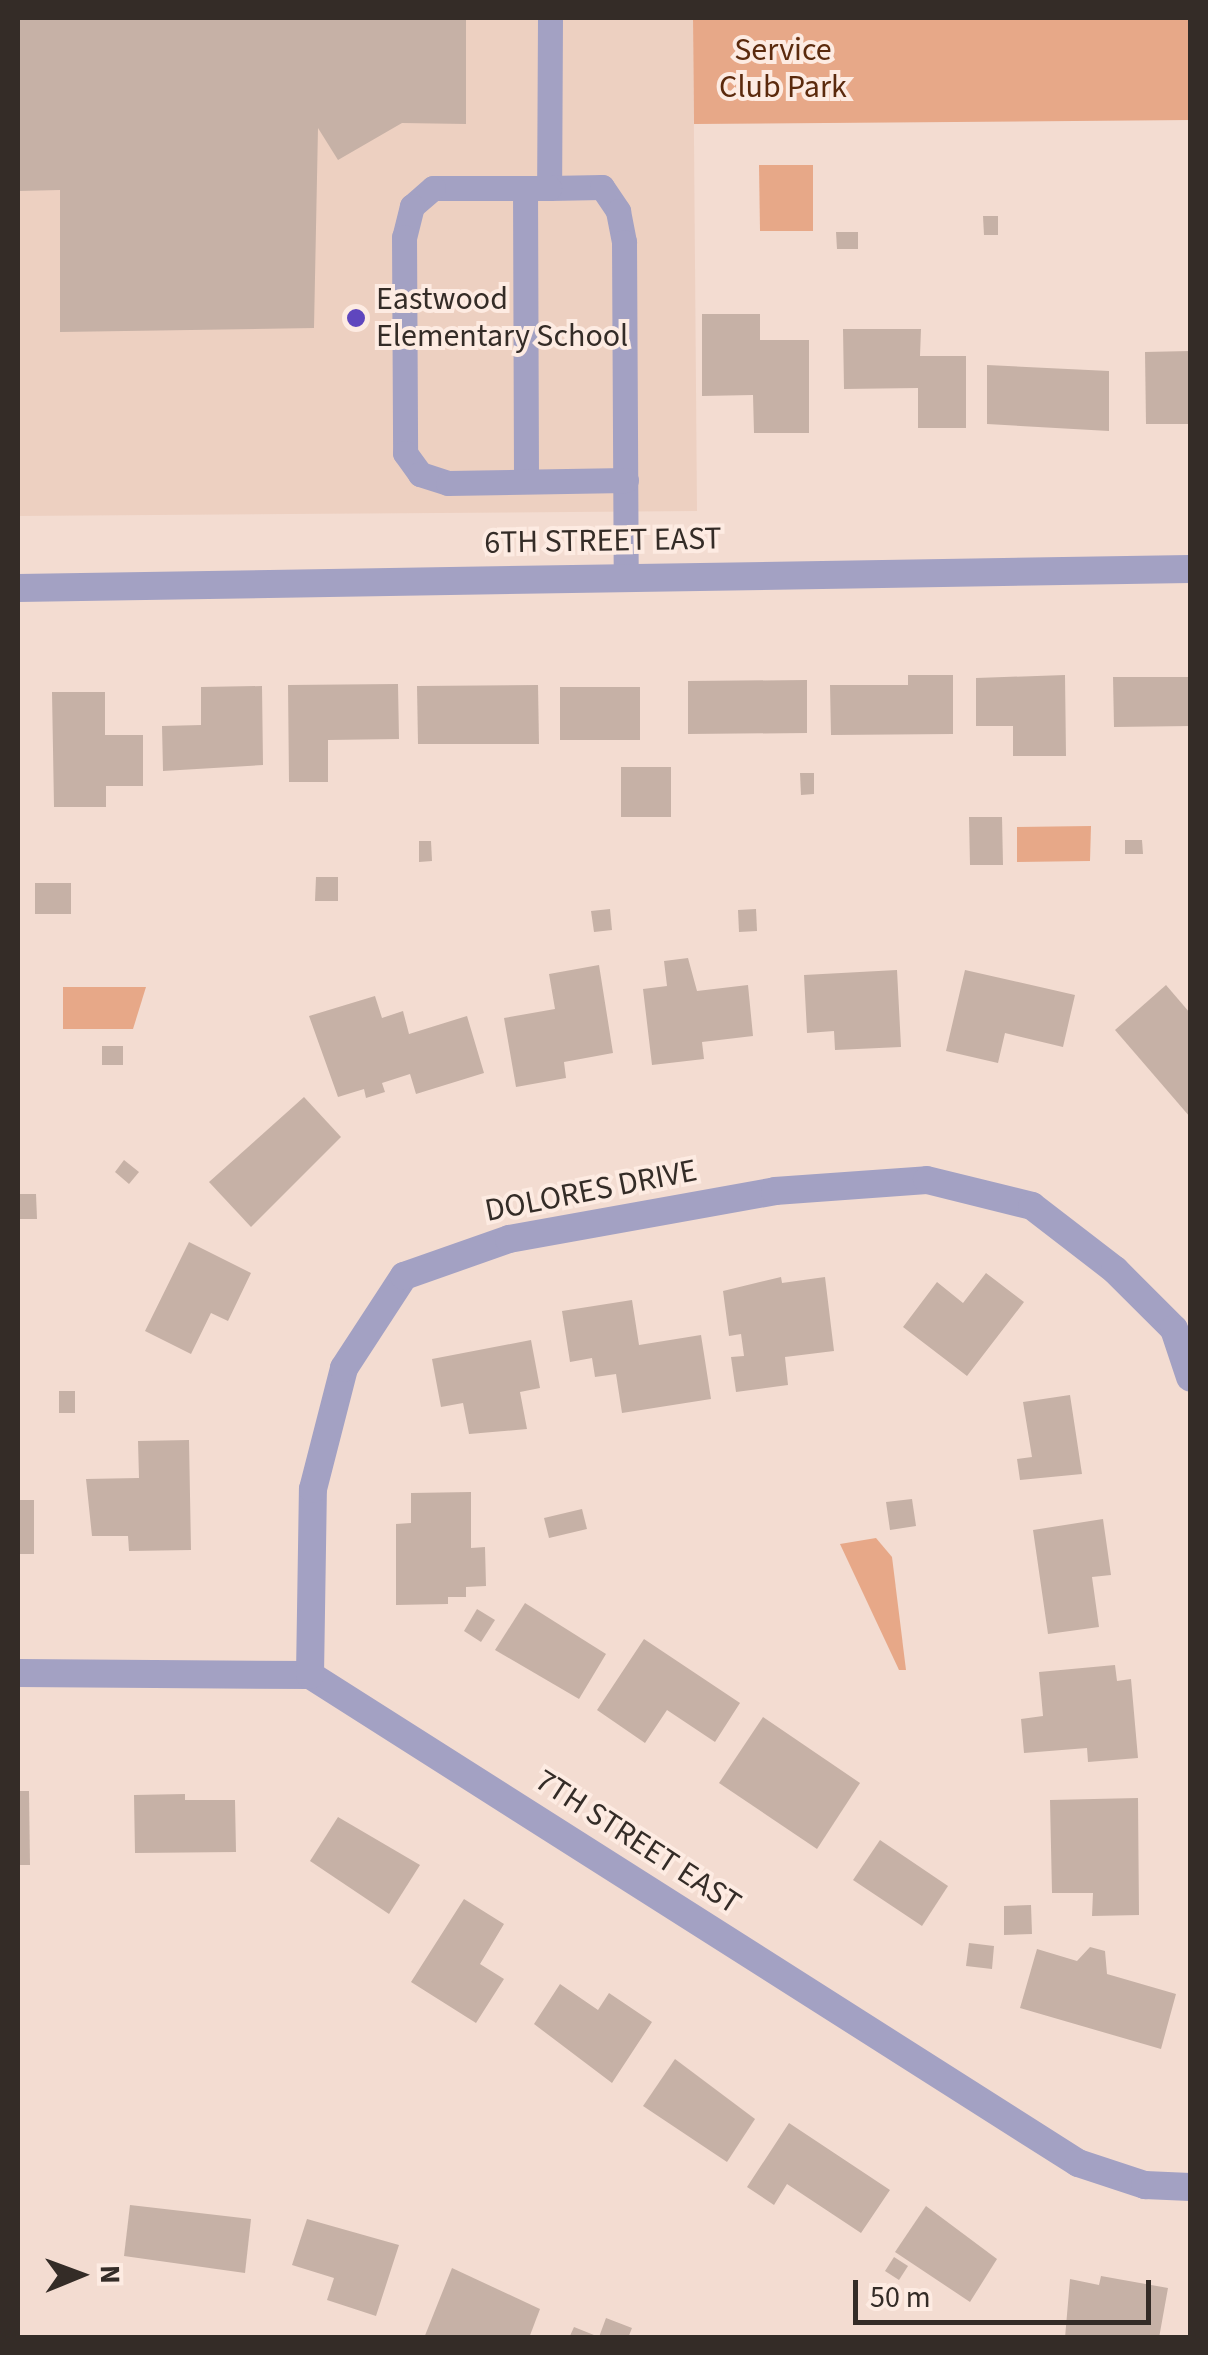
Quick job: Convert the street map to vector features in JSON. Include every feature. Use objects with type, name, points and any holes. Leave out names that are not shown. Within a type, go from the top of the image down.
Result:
[{"type":"street","name":"6TH STREET EAST","points":[[18,588],[626,575],[1190,569]]},
{"type":"street","name":"DOLORES DRIVE","points":[[310,1675],[313,1489],[344,1368],[404,1276],[509,1239],[775,1191],[927,1180],[1032,1206],[1081,1243],[1174,1329],[1190,1377]]},
{"type":"street","points":[[18,1673],[310,1675]]},
{"type":"street","name":"7TH STREET EAST","points":[[310,1675],[1078,2164],[1145,2185],[1190,2187]]},
{"type":"lane","points":[[526,482],[537,188],[550,18]]},
{"type":"lane","points":[[626,480],[448,483],[420,474],[405,453],[404,237],[412,206],[433,188],[602,187],[618,211],[624,242],[626,480],[626,575]]},
{"type":"shaded area","name":"Eastwood Elementary School","points":[[18,18],[693,18],[697,511],[18,516]]},
{"type":"green space","name":"Service Club Park","points":[[693,18],[1190,18],[1190,120],[694,124]]},
{"type":"green space","points":[[759,165],[813,165],[813,231],[760,231]]},
{"type":"green space","points":[[1091,826],[1090,861],[1017,862],[1017,827]]},
{"type":"green space","points":[[63,987],[146,987],[133,1029],[63,1029]]},
{"type":"green space","points":[[876,1538],[892,1557],[906,1670],[899,1670],[840,1544]]},
{"type":"building","points":[[18,18],[466,18],[466,124],[402,123],[338,160],[318,128],[314,328],[60,332],[60,190],[18,191]]},
{"type":"building","points":[[983,216],[998,216],[998,235],[984,235]]},
{"type":"building","points":[[836,232],[858,232],[858,249],[837,249]]},
{"type":"building","points":[[702,314],[760,314],[760,340],[809,340],[809,433],[754,433],[753,395],[702,396]]},
{"type":"building","points":[[843,329],[921,329],[920,356],[966,356],[966,428],[918,428],[918,388],[844,389]]},
{"type":"building","points":[[1190,351],[1190,424],[1146,424],[1145,352]]},
{"type":"building","points":[[987,365],[1109,371],[1109,431],[987,424]]},
{"type":"building","points":[[908,675],[953,675],[953,734],[831,735],[830,685],[908,685]]},
{"type":"building","points":[[1065,675],[1066,756],[1013,756],[1013,726],[976,726],[976,678]]},
{"type":"building","points":[[1113,677],[1190,677],[1190,726],[1114,727]]},
{"type":"building","points":[[807,680],[807,733],[688,734],[688,681]]},
{"type":"building","points":[[398,684],[399,739],[328,740],[328,782],[289,782],[288,685]]},
{"type":"building","points":[[538,685],[539,744],[418,744],[417,686]]},
{"type":"building","points":[[262,686],[263,765],[163,771],[162,726],[201,725],[201,687]]},
{"type":"building","points":[[560,687],[640,687],[640,740],[560,740]]},
{"type":"building","points":[[52,692],[105,692],[105,735],[143,735],[143,786],[106,786],[106,807],[54,807]]},
{"type":"building","points":[[621,767],[671,767],[671,817],[621,817]]},
{"type":"building","points":[[800,773],[814,773],[814,794],[801,795]]},
{"type":"building","points":[[969,817],[1002,817],[1003,865],[970,865]]},
{"type":"building","points":[[1125,840],[1142,840],[1143,854],[1125,854]]},
{"type":"building","points":[[419,841],[431,841],[432,861],[419,862]]},
{"type":"building","points":[[316,877],[338,877],[338,901],[315,901]]},
{"type":"building","points":[[35,883],[71,883],[71,914],[35,914]]},
{"type":"building","points":[[610,909],[612,930],[594,932],[591,911]]},
{"type":"building","points":[[756,909],[757,931],[739,932],[738,910]]},
{"type":"building","points":[[688,958],[697,991],[748,985],[753,1036],[702,1042],[704,1059],[652,1065],[643,989],[667,986],[664,961]]},
{"type":"building","points":[[599,965],[613,1053],[564,1062],[566,1078],[516,1087],[504,1018],[555,1009],[549,974]]},
{"type":"building","points":[[897,970],[901,1047],[835,1050],[834,1031],[807,1033],[804,975]]},
{"type":"building","points":[[965,970],[1075,995],[1063,1047],[1005,1033],[998,1063],[946,1051]]},
{"type":"building","points":[[1166,985],[1190,1013],[1190,1117],[1115,1030]]},
{"type":"building","points":[[375,996],[382,1018],[403,1011],[409,1034],[467,1016],[484,1073],[416,1094],[410,1074],[382,1083],[385,1092],[366,1098],[364,1089],[338,1097],[309,1016]]},
{"type":"building","points":[[102,1046],[123,1046],[123,1065],[102,1065]]},
{"type":"building","points":[[304,1097],[341,1137],[251,1227],[209,1182]]},
{"type":"building","points":[[124,1160],[139,1172],[129,1184],[115,1172]]},
{"type":"building","points":[[18,1194],[36,1194],[37,1219],[18,1219]]},
{"type":"building","points":[[189,1242],[251,1273],[228,1321],[211,1313],[191,1354],[145,1331]]},
{"type":"building","points":[[986,1273],[1024,1302],[967,1376],[903,1327],[937,1282],[963,1303]]},
{"type":"building","points":[[781,1277],[782,1283],[825,1277],[834,1351],[785,1357],[788,1385],[736,1392],[731,1357],[744,1356],[741,1334],[729,1336],[723,1291]]},
{"type":"building","points":[[632,1300],[639,1345],[701,1335],[711,1399],[622,1413],[616,1374],[595,1377],[592,1358],[570,1362],[562,1311]]},
{"type":"building","points":[[531,1340],[540,1388],[520,1392],[527,1429],[469,1434],[463,1403],[441,1407],[432,1359]]},
{"type":"building","points":[[59,1391],[75,1391],[75,1413],[59,1413]]},
{"type":"building","points":[[1070,1395],[1082,1474],[1020,1480],[1017,1459],[1032,1457],[1023,1402]]},
{"type":"building","points":[[189,1440],[191,1550],[129,1551],[128,1536],[92,1536],[86,1479],[139,1478],[138,1441]]},
{"type":"building","points":[[471,1492],[471,1548],[485,1547],[486,1586],[466,1587],[466,1597],[448,1597],[448,1604],[396,1605],[396,1524],[411,1523],[411,1493]]},
{"type":"building","points":[[912,1499],[916,1526],[890,1530],[886,1502]]},
{"type":"building","points":[[18,1500],[34,1500],[34,1554],[18,1554]]},
{"type":"building","points":[[582,1509],[587,1529],[549,1538],[544,1518]]},
{"type":"building","points":[[1103,1519],[1111,1575],[1092,1577],[1099,1627],[1048,1634],[1033,1530]]},
{"type":"building","points":[[525,1603],[606,1654],[579,1699],[495,1650]]},
{"type":"building","points":[[477,1609],[495,1620],[481,1642],[464,1631]]},
{"type":"building","points":[[644,1639],[740,1703],[715,1742],[667,1710],[645,1743],[597,1710]]},
{"type":"building","points":[[1115,1665],[1117,1681],[1131,1679],[1138,1758],[1088,1762],[1087,1748],[1024,1753],[1021,1719],[1043,1716],[1039,1672]]},
{"type":"building","points":[[763,1717],[860,1783],[817,1849],[719,1783]]},
{"type":"building","points":[[18,1791],[29,1791],[30,1865],[18,1865]]},
{"type":"building","points":[[185,1794],[185,1800],[235,1800],[236,1852],[135,1853],[134,1795]]},
{"type":"building","points":[[1138,1798],[1139,1915],[1092,1916],[1093,1893],[1052,1893],[1050,1800]]},
{"type":"building","points":[[338,1817],[420,1865],[389,1914],[310,1861]]},
{"type":"building","points":[[880,1840],[948,1886],[922,1926],[853,1880]]},
{"type":"building","points":[[464,1899],[504,1924],[480,1964],[504,1979],[476,2023],[411,1982]]},
{"type":"building","points":[[1031,1905],[1032,1934],[1004,1935],[1004,1906]]},
{"type":"building","points":[[969,1943],[994,1946],[992,1969],[966,1966]]},
{"type":"building","points":[[1090,1947],[1105,1951],[1107,1974],[1176,1994],[1161,2049],[1020,2008],[1037,1949],[1077,1961]]},
{"type":"building","points":[[560,1984],[598,2010],[609,1993],[652,2022],[612,2083],[534,2024]]},
{"type":"building","points":[[675,2059],[755,2119],[727,2162],[643,2106]]},
{"type":"building","points":[[789,2123],[890,2190],[861,2233],[787,2184],[774,2205],[747,2187]]},
{"type":"building","points":[[130,2205],[251,2219],[245,2273],[124,2256]]},
{"type":"building","points":[[926,2206],[997,2259],[970,2302],[895,2252]]},
{"type":"building","points":[[307,2219],[399,2245],[376,2316],[327,2300],[334,2278],[292,2265]]},
{"type":"building","points":[[894,2257],[908,2266],[899,2280],[885,2271]]},
{"type":"building","points":[[452,2268],[540,2309],[529,2338],[424,2338]]},
{"type":"building","points":[[1101,2276],[1168,2288],[1159,2338],[1065,2338],[1070,2279],[1099,2285]]},
{"type":"building","points":[[606,2318],[632,2328],[628,2338],[569,2338],[574,2327],[599,2337]]},
{"type":"place","name":"Eastwood Elementary School","points":[[356,318]]}]
